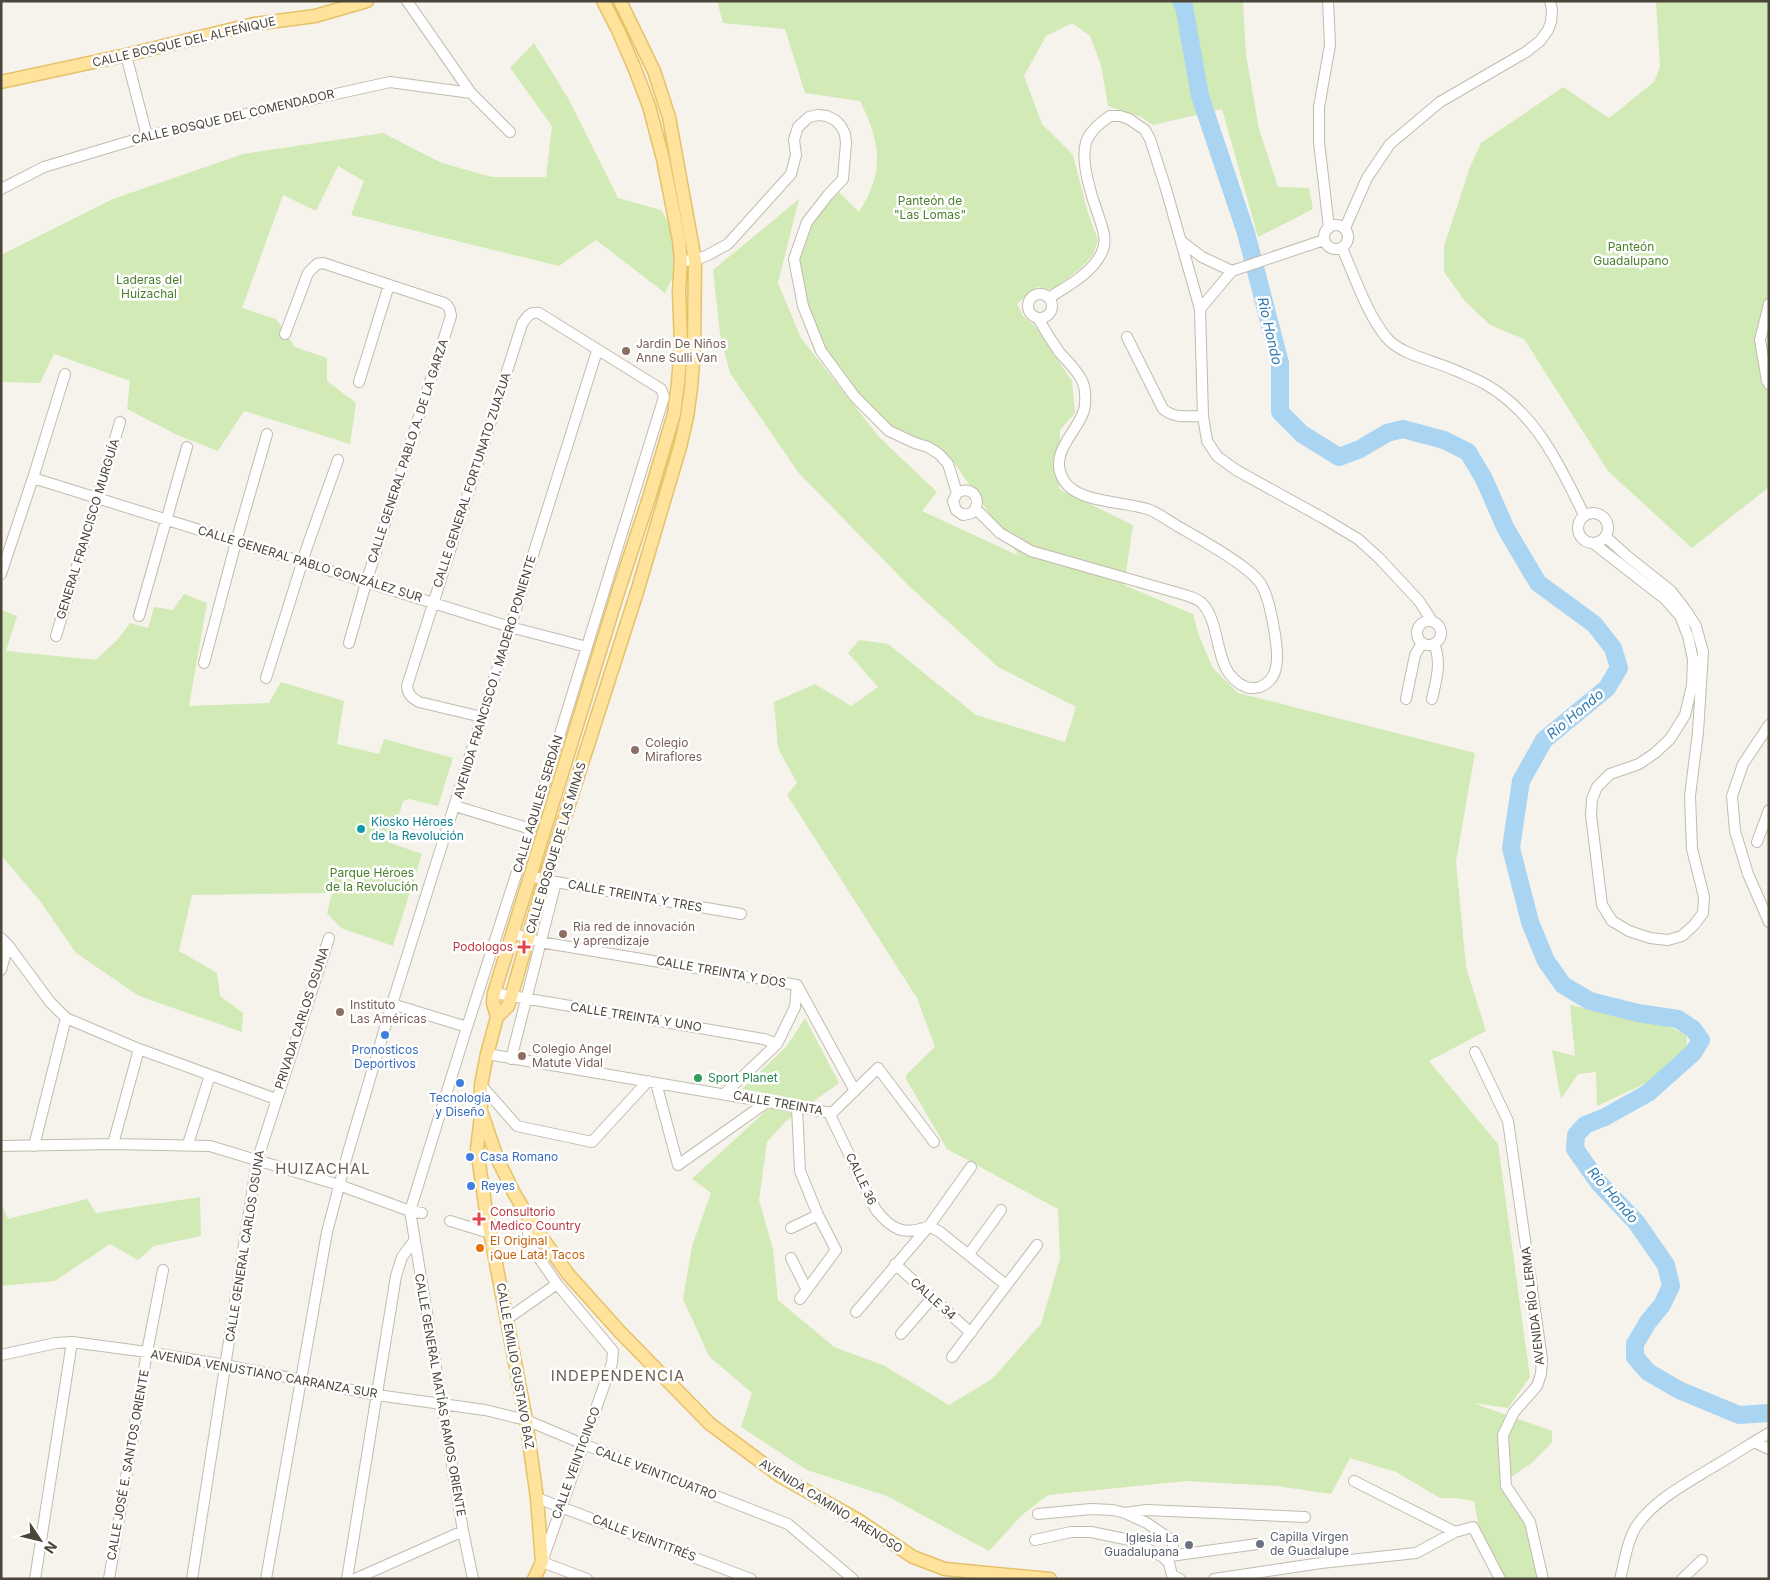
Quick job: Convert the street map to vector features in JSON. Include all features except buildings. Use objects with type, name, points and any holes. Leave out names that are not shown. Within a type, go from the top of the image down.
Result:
[{"type":"main road","name":"CALLE BOSQUE DEL ALFEÑIQUE","points":[[1,82],[126,55],[254,24],[315,16],[343,4],[367,1]]},
{"type":"main road","name":"CALLE BOSQUE DE LAS MINAS","points":[[603,1],[622,38],[649,106],[663,159],[679,240],[681,261],[679,291],[681,343],[678,383],[674,414],[649,498],[494,993],[493,1003],[497,1017],[508,1006],[528,938],[550,880],[637,592],[687,417],[694,348],[695,260],[669,117],[654,71],[620,1]]},
{"type":"main road","name":"AVENIDA CAMINO ARENOSO","points":[[497,1017],[486,1054],[481,1085],[481,1111],[497,1158],[514,1194],[533,1226],[574,1281],[620,1332],[710,1424],[780,1476],[858,1520],[913,1557],[945,1569],[1050,1579]]},
{"type":"main road","name":"CALLE EMILIO GUSTAVO BAZ","points":[[481,1111],[478,1149],[490,1233],[526,1420],[537,1498],[542,1562]]},
{"type":"main road","name":"CALLE VEINTICINCO","points":[[534,1579],[542,1562]]},
{"type":"street","points":[[408,1],[472,93],[510,132]]},
{"type":"street","points":[[1181,240],[1202,257],[1220,267],[1235,269],[1321,241],[1328,228],[1318,142],[1319,107],[1330,45],[1328,1]]},
{"type":"street","points":[[1345,228],[1367,178],[1390,144],[1440,102],[1526,52],[1540,41],[1551,22],[1552,10],[1550,1]]},
{"type":"street","points":[[126,55],[147,136]]},
{"type":"street","name":"CALLE BOSQUE DEL COMENDADOR","points":[[1,189],[44,168],[147,136],[390,82],[472,93]]},
{"type":"street","points":[[681,261],[695,260],[728,244],[791,174],[796,155],[794,140],[798,127],[809,117],[818,115],[827,116],[835,120],[845,134],[843,179],[807,222],[794,259],[803,306],[821,351],[855,397],[889,431],[928,447],[939,454],[948,464],[957,493]]},
{"type":"street","points":[[1049,298],[1081,277],[1097,261],[1102,253],[1105,235],[1091,193],[1083,156],[1086,143],[1092,131],[1110,116],[1130,119],[1145,130],[1158,164],[1200,309],[1203,416],[1207,441],[1217,456],[1236,470],[1358,539],[1379,558],[1419,601],[1432,621],[1439,626],[1441,630],[1440,638],[1434,644],[1422,643],[1417,636],[1418,628],[1424,622],[1432,621]]},
{"type":"street","points":[[1321,241],[1333,249],[1342,248],[1349,239],[1345,228],[1337,225],[1328,228]]},
{"type":"street","points":[[1342,248],[1375,321],[1387,338],[1408,352],[1486,384],[1507,400],[1528,419],[1542,437],[1563,470],[1584,515]]},
{"type":"street","points":[[285,334],[308,273],[317,264],[322,263],[389,285],[359,382]]},
{"type":"street","points":[[1200,309],[1235,269]]},
{"type":"street","name":"CALLE GENERAL PABLO A. DE LA GARZA","points":[[349,643],[366,583],[451,316],[448,306],[444,303],[389,285]]},
{"type":"street","points":[[976,509],[1000,533],[1031,551],[1185,595],[1201,602],[1209,614],[1224,666],[1231,677],[1239,684],[1249,689],[1266,685],[1276,669],[1277,655],[1271,616],[1262,586],[1248,570],[1226,554],[1150,510],[1097,499],[1075,491],[1063,479],[1059,464],[1061,452],[1083,414],[1085,404],[1083,384],[1077,373],[1048,337],[1038,318],[1029,313],[1028,303],[1030,298],[1040,294],[1049,298],[1052,310],[1048,316],[1038,318]]},
{"type":"street","points":[[1768,381],[1760,340],[1769,305]]},
{"type":"street","name":"CALLE GENERAL FORTUNATO ZUAZUA","points":[[482,718],[420,702],[412,698],[407,692],[406,686],[432,602],[522,324],[527,316],[533,312],[539,313],[597,351]]},
{"type":"street","points":[[1127,338],[1163,409],[1169,414],[1176,416],[1203,416]]},
{"type":"street","name":"CALLE AQUILES SERDÁN","points":[[410,1211],[531,829],[664,397],[661,389],[597,351]]},
{"type":"street","name":"AVENIDA FRANCISCO I. MADERO PONIENTE","points":[[266,1579],[327,1232],[339,1185],[392,1004],[597,351]]},
{"type":"street","points":[[1,574],[65,374]]},
{"type":"street","name":"GENERAL FRANCISCO MURGUÍA","points":[[56,636],[120,422]]},
{"type":"street","points":[[204,663],[236,542],[268,434]]},
{"type":"street","points":[[139,616],[187,448]]},
{"type":"street","points":[[266,678],[302,563],[338,460]]},
{"type":"street","name":"CALLE GENERAL PABLO GONZÁLEZ SUR","points":[[33,478],[510,627],[587,647]]},
{"type":"street","points":[[964,490],[972,492],[977,498],[976,509],[968,514],[959,513],[953,501],[957,493],[964,490]]},
{"type":"street","points":[[1593,543],[1602,540],[1606,536],[1608,522],[1602,515],[1593,512],[1584,515],[1578,523],[1578,532],[1584,540],[1593,543],[1665,599],[1680,616],[1688,636],[1693,659],[1692,686],[1685,715],[1670,739],[1639,764],[1610,774],[1597,787],[1592,800],[1591,815],[1602,905],[1612,921],[1629,931],[1650,938],[1668,940],[1682,936],[1703,913],[1704,897],[1692,849],[1690,796],[1698,732],[1703,652],[1696,626],[1671,592],[1606,536]]},
{"type":"street","points":[[1406,699],[1415,655],[1422,643]]},
{"type":"street","points":[[1432,700],[1439,662],[1434,644]]},
{"type":"street","points":[[1767,916],[1748,874],[1735,831],[1732,796],[1743,764],[1769,726]]},
{"type":"street","points":[[455,806],[531,829]]},
{"type":"street","points":[[1758,842],[1769,810]]},
{"type":"street","name":"CALLE TREINTA Y TRES","points":[[530,876],[741,914]]},
{"type":"street","points":[[511,1059],[540,942],[550,880]]},
{"type":"street","name":"CALLE TREINTA Y DOS","points":[[512,933],[540,942],[797,985],[795,1006],[777,1044],[724,1094]]},
{"type":"street","name":"PRIVADA CARLOS OSUNA","points":[[276,1099],[329,938]]},
{"type":"street","points":[[5,941],[50,1002],[66,1018],[139,1049],[276,1099]]},
{"type":"street","points":[[1,970],[5,941]]},
{"type":"street","points":[[797,985],[854,1091]]},
{"type":"street","name":"CALLE TREINTA Y UNO","points":[[494,993],[764,1039],[777,1044]]},
{"type":"street","points":[[392,1004],[467,1027]]},
{"type":"street","points":[[34,1146],[66,1018]]},
{"type":"street","points":[[112,1144],[139,1049]]},
{"type":"street","name":"AVENIDA RÍO LERMA","points":[[1475,1052],[1508,1121],[1542,1359],[1541,1374],[1537,1386],[1514,1412],[1503,1435],[1506,1486],[1530,1522],[1543,1579]]},
{"type":"street","name":"CALLE TREINTA","points":[[486,1054],[832,1113]]},
{"type":"street","points":[[832,1113],[878,1068],[934,1142]]},
{"type":"street","points":[[188,1144],[210,1075]]},
{"type":"street","points":[[481,1085],[517,1126],[592,1142],[652,1082],[678,1165],[767,1102]]},
{"type":"street","name":"CALLE GENERAL CARLOS OSUNA","points":[[192,1579],[257,1161],[276,1099]]},
{"type":"street","points":[[798,1107],[800,1171],[818,1215],[836,1248],[836,1252],[800,1299]]},
{"type":"street","name":"CALLE 36","points":[[832,1113],[831,1117],[876,1210],[885,1221],[895,1229],[917,1230],[929,1226]]},
{"type":"street","points":[[1,1146],[112,1144],[188,1144],[210,1146],[339,1185],[410,1211],[422,1213]]},
{"type":"street","points":[[856,1312],[929,1226],[971,1167]]},
{"type":"street","points":[[969,1254],[1001,1210]]},
{"type":"street","name":"CALLE GENERAL MATÍAS RAMOS ORIENTE","points":[[410,1211],[463,1531],[473,1579]]},
{"type":"street","points":[[791,1228],[818,1215]]},
{"type":"street","points":[[450,1221],[490,1233]]},
{"type":"street","points":[[507,1319],[557,1284],[528,1242],[528,1233],[533,1226]]},
{"type":"street","points":[[929,1226],[969,1254],[1006,1285]]},
{"type":"street","points":[[346,1579],[396,1276],[402,1257],[414,1241]]},
{"type":"street","points":[[952,1357],[1037,1245]]},
{"type":"street","points":[[790,1258],[807,1290]]},
{"type":"street","name":"CALLE 34","points":[[895,1264],[970,1333]]},
{"type":"street","name":"CALLE JOSÉ E. SANTOS ORIENTE","points":[[108,1579],[147,1352],[164,1270]]},
{"type":"street","name":"CALLE VEINTICINCO","points":[[542,1562],[612,1363],[613,1351],[557,1284]]},
{"type":"street","points":[[901,1334],[932,1298]]},
{"type":"street","points":[[35,1579],[72,1342]]},
{"type":"street","name":"AVENIDA VENUSTIANO CARRANZA SUR","points":[[1,1355],[56,1343],[72,1342],[225,1365],[377,1395],[485,1410],[526,1420]]},
{"type":"street","name":"CALLE VEINTICUATRO","points":[[526,1420],[788,1524],[853,1579]]},
{"type":"street","points":[[1620,1579],[1631,1538],[1637,1525],[1651,1511],[1664,1499],[1689,1482],[1769,1433]]},
{"type":"street","points":[[1754,1442],[1769,1449]]},
{"type":"street","points":[[1354,1481],[1455,1532]]},
{"type":"street","name":"CALLE VEINTITRÉS","points":[[537,1498],[751,1579]]},
{"type":"street","points":[[1038,1514],[1091,1509],[1113,1510],[1147,1523],[1173,1541],[1168,1556],[1169,1563],[1172,1575],[1180,1579]]},
{"type":"street","points":[[1125,1514],[1146,1510],[1305,1518]]},
{"type":"street","points":[[1214,1579],[1321,1563],[1416,1553],[1455,1532],[1474,1527],[1500,1579]]},
{"type":"street","points":[[355,1579],[463,1531]]},
{"type":"street","points":[[1035,1540],[1071,1532],[1091,1532],[1130,1540],[1168,1556],[1257,1544]]},
{"type":"street","points":[[1682,1579],[1702,1560]]},
{"type":"street","points":[[542,1562],[587,1579]]},
{"type":"green space","name":"Panteón de \"Las Lomas\"","points":[[717,1],[1243,1],[1246,55],[1259,129],[1278,187],[1309,188],[1313,209],[1258,237],[1222,109],[1153,125],[1141,117],[1108,106],[1101,65],[1090,36],[1072,23],[1046,36],[1024,76],[1042,124],[1073,155],[1088,213],[1098,240],[1093,255],[1081,268],[1052,290],[1037,287],[1017,304],[1023,316],[1035,326],[1072,381],[1075,413],[1060,430],[1059,489],[1133,525],[1124,585],[1193,614],[1199,636],[1213,668],[1238,693],[1475,753],[1456,861],[1466,967],[1486,1031],[1429,1061],[1498,1144],[1530,1377],[1508,1408],[1473,1403],[1552,1431],[1552,1442],[1532,1463],[1502,1483],[1521,1515],[1540,1579],[1504,1579],[1479,1527],[1474,1501],[1440,1498],[1396,1472],[1350,1458],[1331,1494],[1277,1486],[1186,1481],[1048,1495],[1022,1515],[989,1551],[887,1496],[807,1470],[741,1427],[752,1393],[709,1356],[683,1299],[692,1246],[711,1193],[692,1179],[782,1096],[742,1089],[787,1046],[805,1018],[839,1083],[785,1122],[767,1142],[759,1200],[773,1249],[778,1300],[834,1347],[883,1365],[949,1405],[992,1379],[1041,1324],[1060,1259],[1058,1209],[947,1149],[906,1079],[906,1075],[935,1047],[917,998],[787,795],[797,783],[778,748],[774,702],[815,684],[851,706],[878,687],[848,653],[859,640],[888,644],[976,715],[1065,742],[1076,707],[998,667],[910,587],[798,472],[730,373],[720,334],[713,270],[799,199],[778,283],[801,338],[879,437],[937,492],[922,511],[1019,556],[950,457],[932,443],[891,428],[856,392],[824,348],[807,305],[798,260],[811,221],[839,192],[859,212],[873,183],[877,157],[876,144],[860,101],[805,93],[785,29],[723,23]]},
{"type":"green space","name":"Panteón Guadalupano","points":[[1656,1],[1769,1],[1769,304],[1760,340],[1769,384],[1769,487],[1692,548],[1608,471],[1524,339],[1490,325],[1464,300],[1444,272],[1444,246],[1470,167],[1481,143],[1563,87],[1609,118],[1654,82],[1660,67]]},
{"type":"green space","name":"Laderas del Huizachal","points":[[534,43],[568,98],[618,198],[661,210],[679,240],[681,261],[665,293],[596,240],[559,266],[351,215],[364,181],[338,166],[316,211],[283,195],[242,308],[276,319],[295,347],[327,358],[327,381],[356,403],[350,444],[244,411],[218,451],[177,435],[127,409],[130,381],[54,354],[40,383],[1,382],[1,255],[113,199],[243,154],[383,133],[442,163],[492,177],[546,177],[552,126],[510,68]]},
{"type":"green space","name":"Parque Héroes de la Revolución","points":[[184,594],[207,603],[189,706],[269,703],[281,682],[344,701],[337,744],[379,754],[384,739],[453,758],[438,806],[409,799],[403,801],[391,843],[422,854],[393,946],[341,928],[327,913],[332,893],[192,895],[179,951],[217,973],[220,996],[243,1013],[242,1032],[139,996],[76,953],[40,901],[1,855],[1,610],[17,616],[6,651],[96,660],[119,638],[130,623],[148,628],[154,607],[173,610]]},
{"type":"green space","points":[[1570,1005],[1666,1025],[1687,1035],[1687,1050],[1644,1084],[1597,1106],[1596,1072],[1578,1074],[1561,1099],[1552,1050],[1575,1056]]},
{"type":"green space","points":[[200,1197],[201,1236],[154,1246],[138,1260],[110,1244],[55,1281],[1,1286],[1,1203],[8,1219],[87,1199],[96,1213]]},
{"type":"waterway","name":"Rio Hondo","points":[[1181,1],[1184,6],[1200,96],[1246,233],[1280,363],[1280,412],[1302,434],[1339,457],[1360,449],[1387,433],[1403,429],[1444,440],[1468,452],[1484,479],[1506,529],[1538,583],[1594,624],[1613,648],[1619,668],[1607,688],[1544,740],[1521,781],[1511,848],[1530,922],[1546,961],[1563,985],[1590,1001],[1638,1013],[1678,1019],[1693,1029],[1701,1040],[1693,1053],[1648,1093],[1605,1117],[1585,1125],[1576,1135],[1575,1149],[1599,1183],[1636,1222],[1666,1265],[1671,1286],[1662,1305],[1648,1322],[1635,1344],[1635,1357],[1648,1372],[1679,1390],[1739,1415],[1769,1413]]},
{"type":"place","name":"Jardin De Niños Anne Sulli Van","points":[[626,351]]},
{"type":"place","name":"Colegio Miraflores","points":[[635,750]]},
{"type":"place","name":"Kiosko Héroes de la Revolución","points":[[361,829]]},
{"type":"place","name":"Ria red de innovación y aprendizaje","points":[[563,934]]},
{"type":"place","name":"Podologos","points":[[524,947]]},
{"type":"place","name":"Instituto Las Américas","points":[[340,1012]]},
{"type":"place","name":"Pronosticos Deportivos","points":[[385,1035]]},
{"type":"place","name":"Colegio Angel Matute Vidal","points":[[522,1056]]},
{"type":"place","name":"Sport Planet","points":[[698,1078]]},
{"type":"place","name":"Tecnologia y Diseño","points":[[460,1083]]},
{"type":"place","name":"Casa Romano","points":[[470,1157]]},
{"type":"place","name":"Reyes","points":[[471,1186]]},
{"type":"place","name":"Consultorio Medico Country","points":[[479,1219]]},
{"type":"place","name":"El Original ¡Que Lata! Tacos","points":[[480,1248]]},
{"type":"place","name":"Capilla Virgen de Guadalupe","points":[[1260,1544]]},
{"type":"place","name":"Iglesia La Guadalupana","points":[[1189,1545]]},
{"type":"district","name":"HUIZACHAL","points":[[323,1169]]},
{"type":"district","name":"INDEPENDENCIA","points":[[618,1376]]}]
